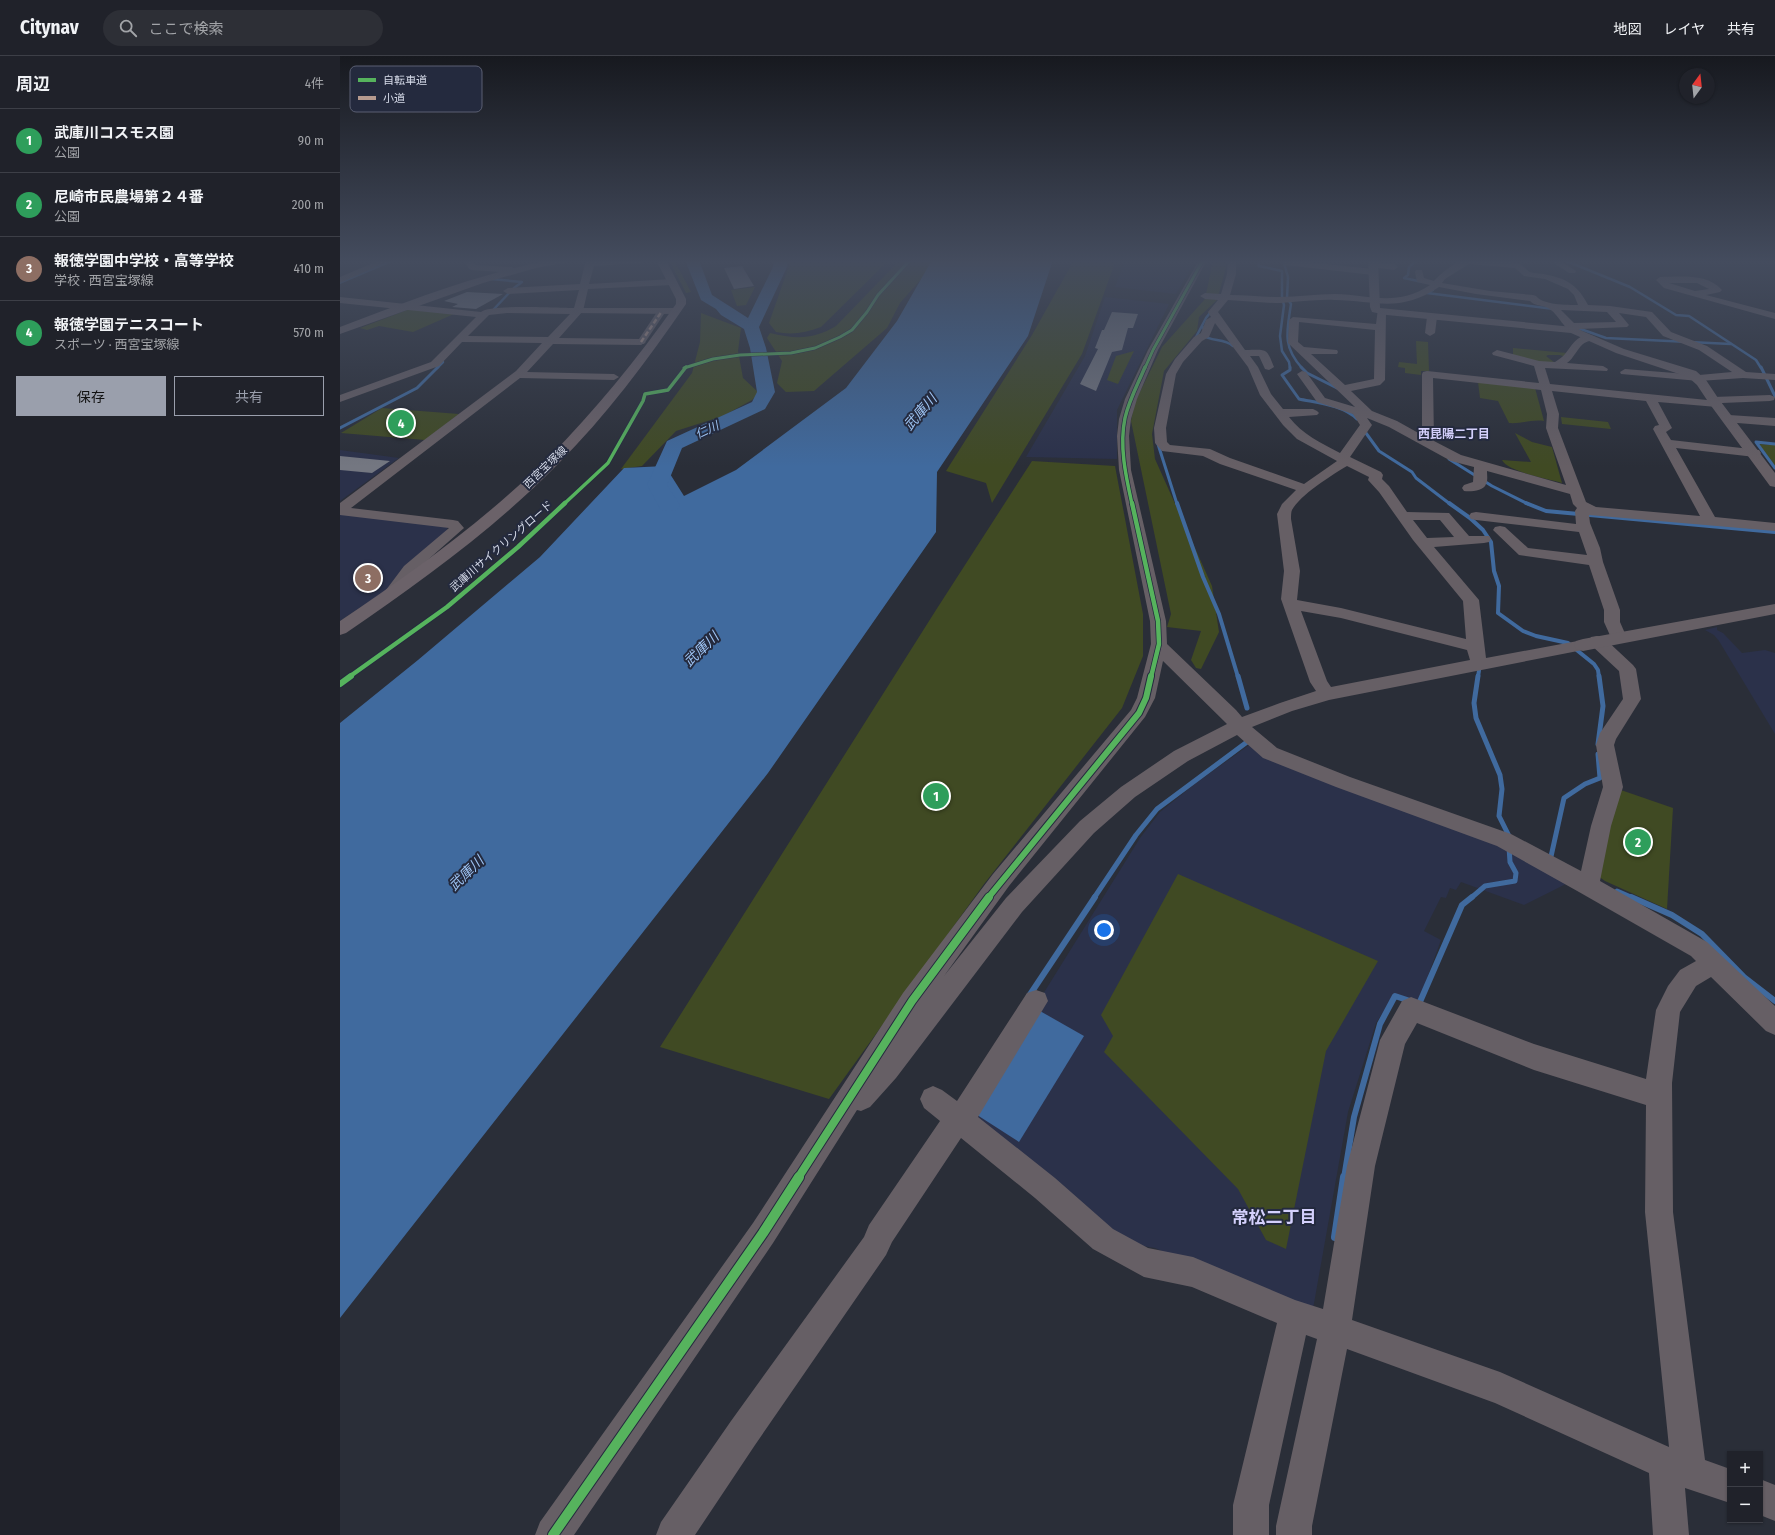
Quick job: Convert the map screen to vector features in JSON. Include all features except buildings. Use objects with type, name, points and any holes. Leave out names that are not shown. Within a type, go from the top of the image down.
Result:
[{"type":"main road","name":"西宮宝塚線","points":[[340,628],[392,594],[502,508],[550,463],[605,405],[642,358],[659,329]]},
{"type":"street","points":[[340,399],[435,364],[469,329]]},
{"type":"street","points":[[340,511],[518,375],[562,329]]},
{"type":"street","points":[[459,339],[641,342],[653,329]]},
{"type":"street","points":[[553,1535],[763,1233],[912,1001],[1001,880],[1139,713],[1146,698],[1159,644],[1158,621],[1125,470],[1123,436],[1131,399],[1153,350],[1165,329]]},
{"type":"street","points":[[1163,332],[1166,329]]},
{"type":"street","points":[[1207,329],[1203,336],[1179,361],[1171,374],[1160,428],[1163,446],[1206,452],[1225,461],[1306,489]]},
{"type":"street","points":[[1222,329],[1253,367],[1261,387],[1280,413],[1301,436],[1344,461],[1376,477],[1407,516],[1471,600],[1479,658]]},
{"type":"street","points":[[1291,329],[1292,341],[1343,389],[1364,421]]},
{"type":"street","points":[[1343,389],[1376,383],[1379,380],[1380,329]]},
{"type":"street","points":[[1430,329],[1430,333]]},
{"type":"street","points":[[1574,329],[1614,349],[1687,372],[1699,378],[1715,402],[1755,453],[1775,483]]},
{"type":"street","points":[[1663,329],[1667,334],[1706,351],[1743,375]]},
{"type":"street","points":[[1558,365],[1569,356],[1574,346],[1581,340],[1590,338]]},
{"type":"street","points":[[1300,350],[1334,352]]},
{"type":"street","points":[[1706,351],[1722,351]]},
{"type":"street","points":[[1243,353],[1263,353],[1269,367]]},
{"type":"street","points":[[1497,353],[1539,364],[1603,369]]},
{"type":"street","points":[[1539,364],[1552,414],[1552,428],[1574,491],[1585,517],[1596,561],[1612,610],[1612,622],[1619,638]]},
{"type":"street","points":[[1625,372],[1640,372],[1699,378],[1743,375],[1775,377]]},
{"type":"street","points":[[1302,374],[1321,400],[1357,412],[1364,421],[1404,437],[1428,443],[1456,458],[1480,467],[1574,491]]},
{"type":"street","points":[[1428,443],[1427,374],[1650,398],[1715,402],[1770,398]]},
{"type":"street","points":[[518,375],[614,377]]},
{"type":"street","points":[[1586,381],[1591,392]]},
{"type":"street","points":[[340,389],[357,394]]},
{"type":"street","points":[[1650,398],[1666,428],[1659,429],[1710,522]]},
{"type":"street","points":[[1280,413],[1313,413]]},
{"type":"street","points":[[1327,694],[1319,682],[1289,599],[1292,571],[1284,512],[1288,506],[1306,489],[1344,461],[1364,421]]},
{"type":"street","points":[[1733,424],[1775,422]]},
{"type":"street","points":[[1733,424],[1775,433]]},
{"type":"street","points":[[1666,443],[1755,453]]},
{"type":"street","points":[[1475,486],[1480,467]]},
{"type":"street","points":[[340,511],[453,524],[457,528],[409,569],[392,594]]},
{"type":"street","points":[[1407,516],[1444,516],[1465,540]]},
{"type":"street","points":[[1476,516],[1585,517],[1710,522],[1775,527]]},
{"type":"street","points":[[1500,530],[1524,552],[1596,561]]},
{"type":"street","points":[[1427,542],[1484,540]]},
{"type":"street","points":[[1291,604],[1341,613],[1479,658]]},
{"type":"street","points":[[815,1150],[887,1069],[1014,905],[1087,827],[1128,792],[1181,756],[1238,726],[1286,707],[1327,694],[1479,658],[1564,648],[1775,608]]},
{"type":"street","points":[[1589,880],[1601,826],[1613,787],[1605,746],[1607,738],[1632,699],[1627,669],[1590,643]]},
{"type":"street","points":[[1159,644],[1164,652],[1230,715],[1238,726],[1270,753],[1509,844],[1548,864],[1589,880],[1700,949],[1775,1023]]},
{"type":"street","points":[[1671,1535],[1677,1467],[1659,1212],[1659,1083],[1668,1010],[1688,978],[1714,963]]},
{"type":"street","points":[[949,1111],[965,1113],[1036,1001]]},
{"type":"street","points":[[1294,1535],[1294,1526],[1336,1329],[1361,1166],[1394,1040],[1411,1009],[1534,1057],[1659,1096]]},
{"type":"street","points":[[949,1111],[1045,1188],[1104,1239],[1144,1262],[1193,1272],[1295,1315],[1500,1388],[1677,1467],[1727,1485]]},
{"type":"street","points":[[674,1535],[876,1245],[880,1235],[949,1111]]},
{"type":"street","points":[[1251,1535],[1251,1506],[1295,1315]]},
{"type":"street","points":[[1763,1498],[1775,1503]]},
{"type":"shaded area","points":[[1094,329],[1157,329],[1117,410],[1117,459],[1026,457],[1085,356]]},
{"type":"shaded area","points":[[340,450],[399,458],[340,501]]},
{"type":"shaded area","points":[[340,513],[448,526],[446,533],[387,590],[340,621]]},
{"type":"shaded area","points":[[1717,627],[1717,630],[1723,633],[1742,653],[1765,650],[1775,653],[1775,734],[1719,641],[1714,635],[1705,630]]},
{"type":"shaded area","points":[[1252,743],[1496,841],[1570,882],[1524,905],[1461,882],[1456,890],[1450,888],[1446,898],[1441,897],[1424,931],[1441,940],[1418,1003],[1395,994],[1376,1023],[1348,1112],[1313,1309],[1242,1288],[1155,1248],[1111,1241],[966,1118],[1140,838],[1160,812],[1196,783]]},
{"type":"green space","points":[[396,329],[420,329],[413,332]]},
{"type":"green space","points":[[700,329],[741,329],[738,351],[743,378],[759,393],[752,400],[723,416],[676,431],[642,466],[621,469],[692,373],[700,342]]},
{"type":"green space","points":[[774,329],[815,329],[798,333],[776,332]]},
{"type":"green space","points":[[831,329],[886,329],[814,391],[786,392],[777,383],[782,361],[767,338],[770,333],[804,337]]},
{"type":"green space","points":[[1035,329],[1091,329],[1082,354],[992,503],[986,483],[946,471]]},
{"type":"green space","points":[[1178,329],[1197,329],[1164,371],[1152,434],[1155,459],[1212,586],[1219,632],[1201,669],[1196,668],[1191,660],[1201,631],[1167,627],[1171,614],[1131,421],[1135,402],[1162,347]]},
{"type":"green space","points":[[1416,341],[1428,342],[1429,371],[1421,371],[1421,375],[1405,373],[1405,368],[1398,367],[1399,362],[1417,364]]},
{"type":"green space","points":[[1513,348],[1567,353],[1565,357],[1560,355],[1548,355],[1546,356],[1555,363],[1543,364],[1513,355]]},
{"type":"green space","points":[[1134,351],[1118,384],[1107,380],[1116,356]]},
{"type":"green space","points":[[1478,382],[1535,388],[1544,421],[1509,423],[1498,401],[1480,398]]},
{"type":"green space","points":[[382,408],[459,414],[425,440],[341,433]]},
{"type":"green space","points":[[1561,417],[1608,422],[1611,429],[1562,424]]},
{"type":"green space","points":[[1515,433],[1532,442],[1552,447],[1562,483],[1512,468],[1502,460],[1531,462]]},
{"type":"green space","points":[[1759,444],[1775,445],[1775,466]]},
{"type":"green space","points":[[1032,461],[1115,466],[1143,614],[1143,656],[1122,708],[984,884],[829,1099],[660,1047],[936,610]]},
{"type":"green space","points":[[1618,789],[1673,808],[1667,909],[1605,881],[1598,876]]},
{"type":"green space","points":[[1178,874],[1378,961],[1326,1051],[1286,1249],[1266,1240],[1238,1189],[1104,1052],[1113,1036],[1101,1015]]},
{"type":"water","name":"武庫川","points":[[891,329],[1030,329],[1028,336],[937,472],[936,532],[768,773],[340,1318],[340,723],[418,660],[540,557],[624,468],[665,466],[684,496],[736,470],[846,388]]},
{"type":"water","points":[[1040,1011],[1084,1036],[1019,1142],[974,1113]]},
{"type":"waterway","name":"仁川","points":[[669,505],[657,485],[674,445],[759,405],[766,392],[758,348],[752,329]]},
{"type":"waterway","points":[[1195,339],[1200,329]]},
{"type":"waterway","points":[[1204,329],[1202,335],[1210,339],[1226,342],[1233,346]]},
{"type":"waterway","points":[[1281,329],[1280,336],[1282,351],[1289,362],[1290,368]]},
{"type":"waterway","points":[[1287,329],[1291,353],[1302,368]]},
{"type":"waterway","points":[[1581,329],[1606,338],[1731,344]]},
{"type":"waterway","points":[[1709,329],[1756,360],[1761,368]]},
{"type":"waterway","points":[[340,428],[417,388],[443,362]]},
{"type":"waterway","points":[[1761,367],[1775,396]]},
{"type":"waterway","points":[[1290,368],[1290,370],[1282,375],[1299,399],[1322,403],[1338,408],[1351,414],[1357,419]]},
{"type":"waterway","points":[[1302,368],[1307,373],[1337,388]]},
{"type":"waterway","points":[[1363,429],[1379,451],[1412,472],[1416,478],[1450,504]]},
{"type":"waterway","points":[[1157,441],[1177,504]]},
{"type":"waterway","points":[[1775,444],[1756,442],[1775,468]]},
{"type":"waterway","points":[[1449,459],[1492,486],[1526,503]]},
{"type":"waterway","points":[[1177,503],[1203,577],[1219,614],[1238,677]]},
{"type":"waterway","points":[[1449,503],[1470,518],[1483,530],[1491,542],[1494,571],[1499,586],[1498,613],[1523,631],[1536,636],[1568,643],[1594,664],[1598,670],[1599,677]]},
{"type":"waterway","points":[[1526,503],[1546,511],[1775,532]]},
{"type":"waterway","points":[[1478,677],[1480,664]]},
{"type":"waterway","points":[[1238,676],[1247,708]]},
{"type":"waterway","points":[[1478,676],[1474,703],[1476,718],[1500,775],[1502,789],[1499,816],[1511,840]]},
{"type":"waterway","points":[[1598,744],[1603,706],[1599,676]]},
{"type":"waterway","points":[[1094,898],[1136,835],[1157,809],[1247,742]]},
{"type":"waterway","points":[[1550,861],[1564,798],[1585,784],[1600,778],[1598,754]]},
{"type":"waterway","points":[[1471,898],[1485,886],[1515,881],[1516,873],[1510,862],[1509,847]]},
{"type":"waterway","points":[[1617,891],[1633,898]]},
{"type":"waterway","points":[[1029,996],[1095,897]]},
{"type":"waterway","points":[[1344,1178],[1354,1117],[1380,1024],[1395,996],[1419,1004],[1462,905],[1472,897]]},
{"type":"waterway","points":[[1631,897],[1672,915],[1702,934],[1744,977],[1775,1001]]},
{"type":"waterway","points":[[1335,1237],[1344,1177]]},
{"type":"marked path","points":[[641,342],[650,329]]},
{"type":"cycle path","name":"武庫川サイクリングロード","points":[[340,684],[447,607],[518,547],[608,463],[643,401],[645,394],[668,390],[685,367],[713,359],[740,355],[791,353],[815,348],[840,337],[853,329]]},
{"type":"cycle path","points":[[553,1535],[763,1233],[912,1001],[1001,880],[1139,713],[1146,698],[1159,644],[1158,621],[1125,470],[1123,436],[1125,419],[1131,399],[1153,350],[1165,329]]},
{"type":"place","name":"報徳学園テニスコート","points":[[401,423]]},
{"type":"place","name":"報徳学園中学校・高等学校","points":[[368,578]]},
{"type":"place","name":"武庫川コスモス園","points":[[936,796]]},
{"type":"place","name":"尼崎市民農場第２４番","points":[[1638,842]]},
{"type":"district","name":"西昆陽二丁目","points":[[1454,434]]},
{"type":"district","name":"常松二丁目","points":[[1274,1217]]}]
